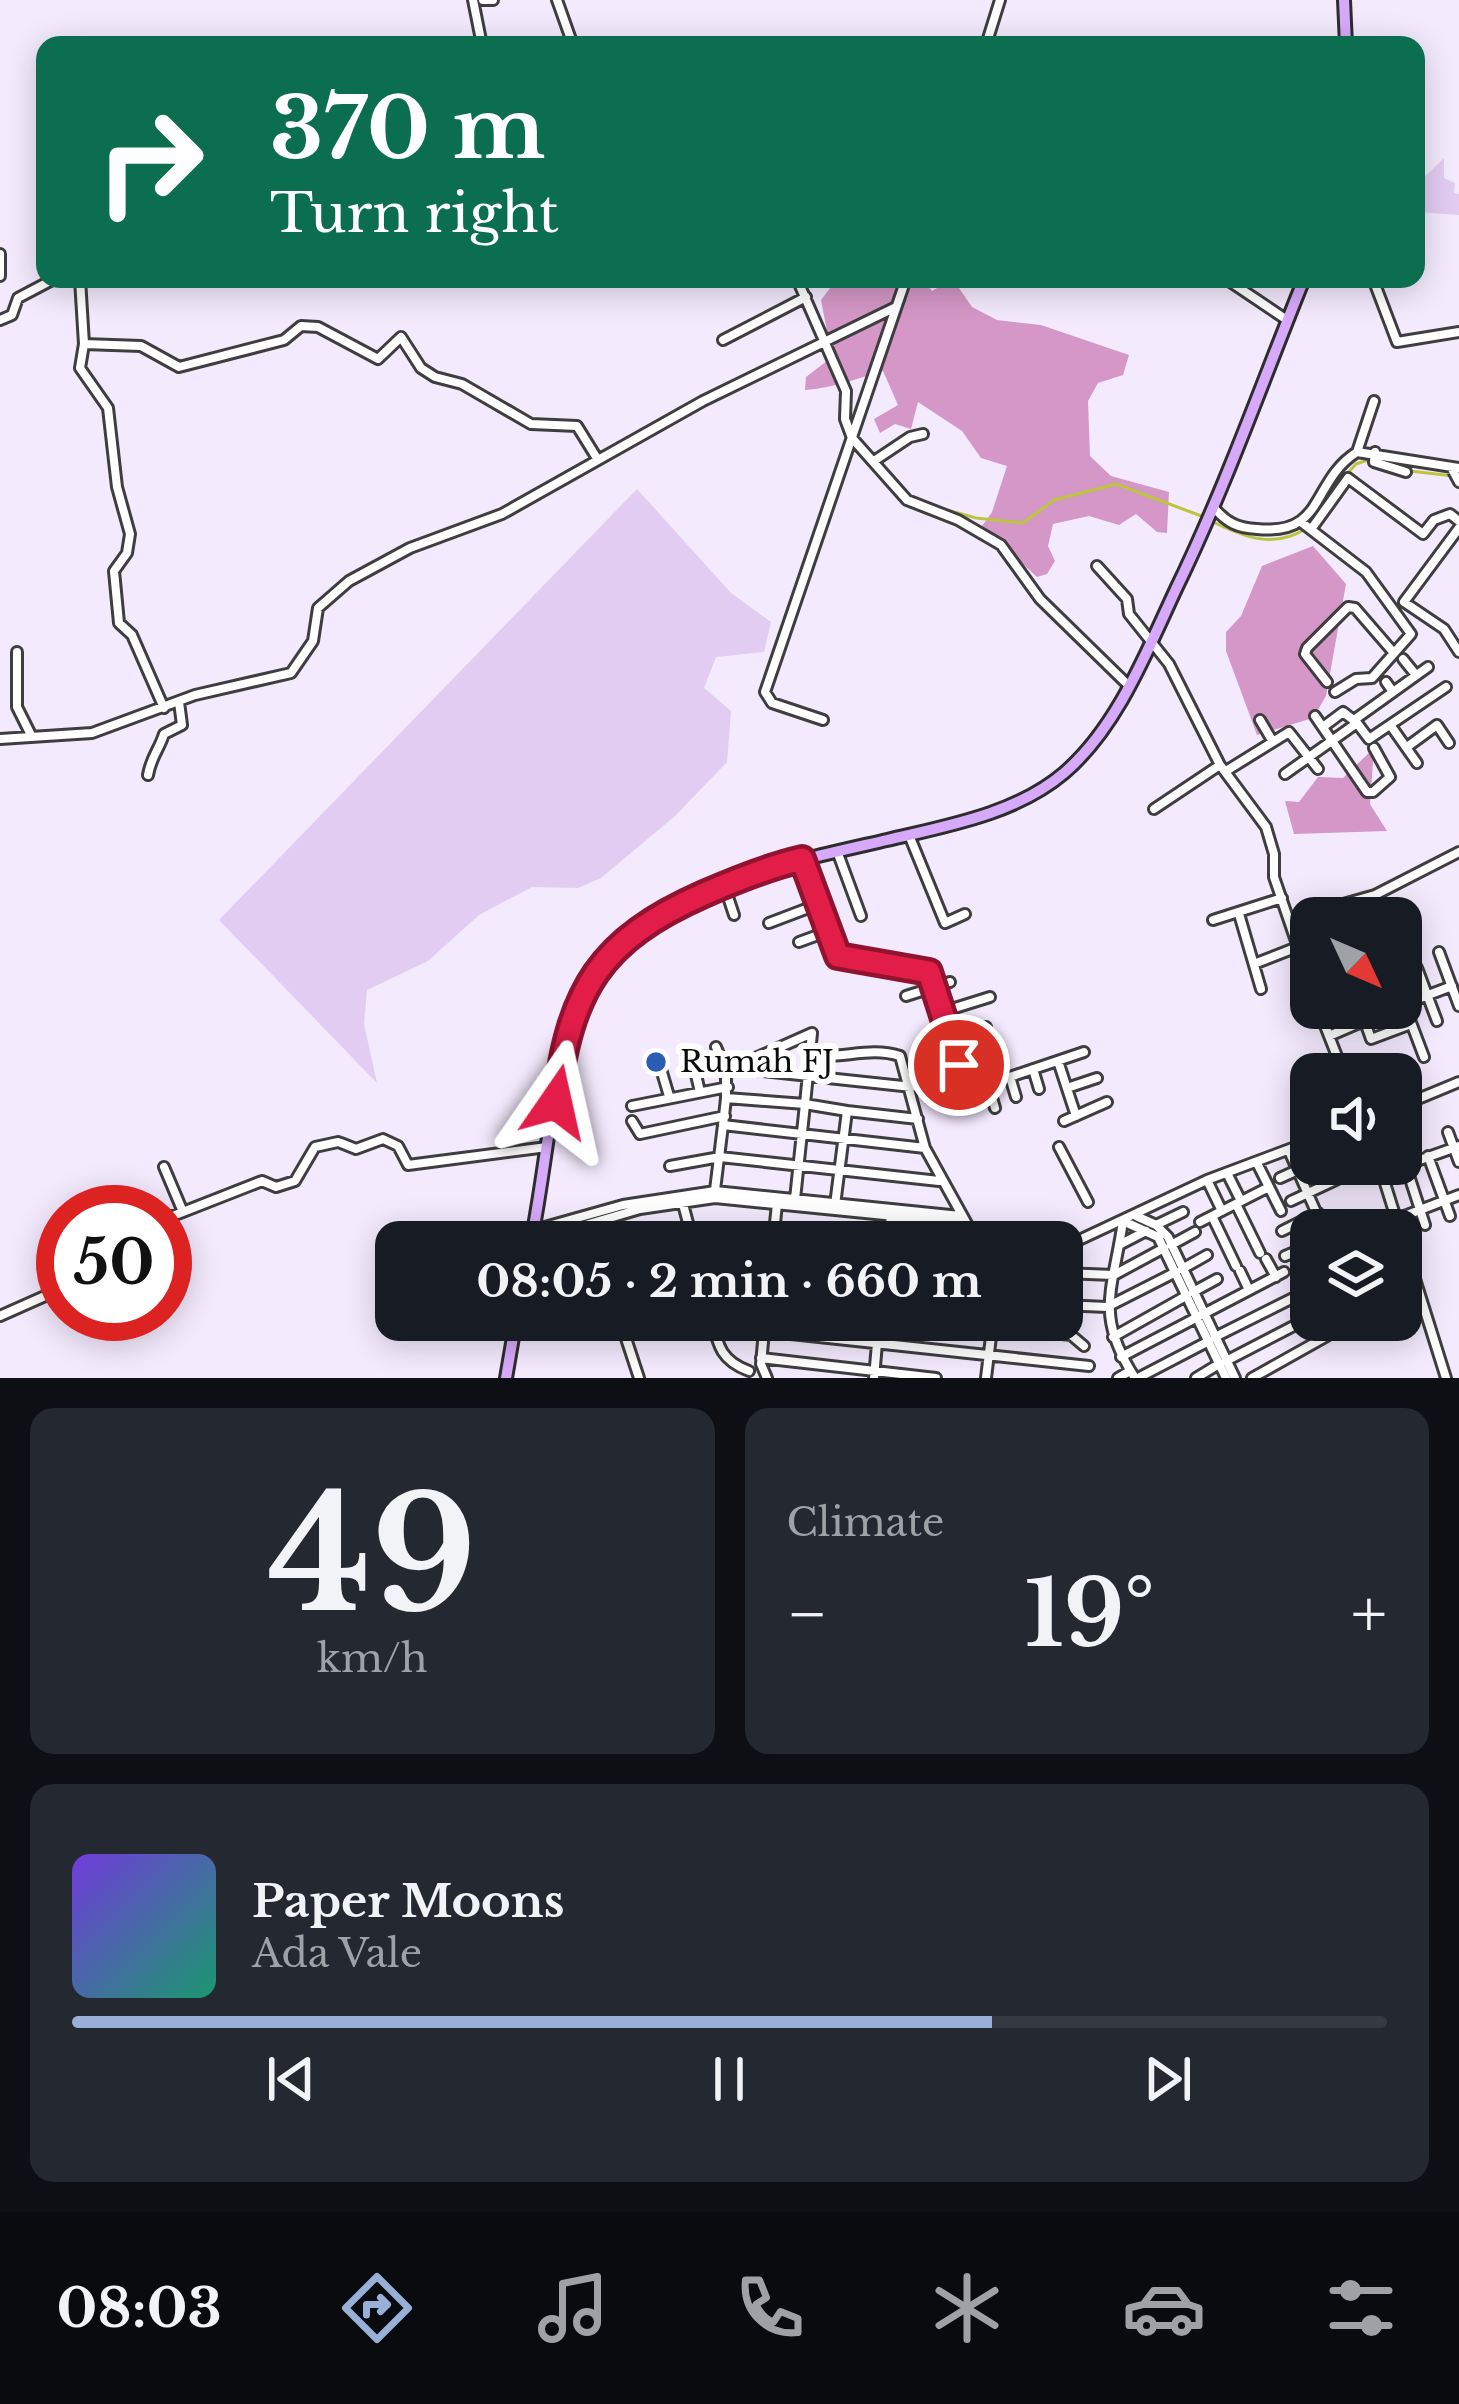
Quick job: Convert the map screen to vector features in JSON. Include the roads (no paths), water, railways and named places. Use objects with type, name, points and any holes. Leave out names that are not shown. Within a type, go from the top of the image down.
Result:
[{"type":"main road","points":[[1345,0],[1346,36]]},
{"type":"main road","points":[[534,1221],[562,1060],[578,1009],[600,964],[638,926],[724,885],[802,859],[909,835],[1023,799],[1064,773],[1097,735],[1153,641],[1214,512],[1300,288]]},
{"type":"main road","points":[[506,1378],[512,1341]]},
{"type":"street","points":[[473,0],[480,36]]},
{"type":"street","points":[[483,0],[493,0]]},
{"type":"street","points":[[557,0],[569,36]]},
{"type":"street","points":[[989,36],[1000,0]]},
{"type":"street","points":[[0,254],[0,276]]},
{"type":"street","points":[[0,320],[12,316],[18,298],[37,288]]},
{"type":"street","points":[[81,288],[81,371],[108,408],[117,487],[130,534],[127,553],[114,571],[119,623],[132,635],[164,708]]},
{"type":"street","points":[[802,288],[846,391],[845,419],[852,438],[916,506],[958,520],[1001,545],[1052,611],[1128,685]]},
{"type":"street","points":[[823,720],[772,703],[765,692],[903,288]]},
{"type":"street","points":[[1239,288],[1287,320]]},
{"type":"street","points":[[1376,288],[1397,342],[1459,332]]},
{"type":"street","points":[[723,340],[806,297]]},
{"type":"street","points":[[0,739],[92,733],[179,702],[291,673],[313,640],[318,608],[349,580],[410,548],[502,514],[703,401],[896,308]]},
{"type":"street","points":[[84,344],[141,346],[179,367],[284,340],[301,326],[318,327],[378,359],[401,337],[421,368],[435,377],[462,384],[531,424],[578,426],[598,460]]},
{"type":"street","points":[[1306,524],[1343,462],[1357,452],[1374,401]]},
{"type":"street","points":[[874,460],[923,434]]},
{"type":"street","points":[[1357,452],[1455,473]]},
{"type":"street","points":[[1374,456],[1406,472]]},
{"type":"street","points":[[1214,512],[1239,527],[1286,531],[1306,524],[1348,478],[1423,533],[1434,520],[1450,514],[1459,524],[1401,606],[1444,629],[1459,652]]},
{"type":"street","points":[[1306,524],[1366,572],[1414,638],[1393,652],[1372,678],[1356,679],[1335,692]]},
{"type":"street","points":[[1097,566],[1125,596],[1129,614],[1153,641],[1223,768],[1271,838],[1274,877],[1290,919]]},
{"type":"street","points":[[1327,682],[1306,648],[1348,608],[1355,608],[1393,652]]},
{"type":"street","points":[[17,652],[17,707],[31,735]]},
{"type":"street","points":[[1403,659],[1416,675]]},
{"type":"street","points":[[1285,774],[1428,667]]},
{"type":"street","points":[[1386,682],[1393,692]]},
{"type":"street","points":[[1372,744],[1445,687]]},
{"type":"street","points":[[148,775],[151,755],[161,746],[164,734],[182,725],[179,702]]},
{"type":"street","points":[[1315,716],[1323,728],[1332,739],[1367,792],[1373,793],[1390,777],[1356,721],[1343,712],[1323,728]]},
{"type":"street","points":[[1260,719],[1273,742]]},
{"type":"street","points":[[1407,746],[1437,725],[1449,742]]},
{"type":"street","points":[[1391,726],[1417,763]]},
{"type":"street","points":[[1154,809],[1289,732],[1318,769]]},
{"type":"street","points":[[909,835],[945,922],[965,914]]},
{"type":"street","points":[[837,851],[861,916]]},
{"type":"street","points":[[1368,897],[1459,852]]},
{"type":"street","points":[[802,859],[838,956],[929,972],[968,1091],[1084,1052]]},
{"type":"street","points":[[724,885],[734,915]]},
{"type":"street","points":[[1213,920],[1282,898]]},
{"type":"street","points":[[769,923],[819,904]]},
{"type":"street","points":[[1239,914],[1261,989]]},
{"type":"street","points":[[799,942],[829,931]]},
{"type":"street","points":[[1254,964],[1290,950]]},
{"type":"street","points":[[1422,996],[1456,996],[1439,952]]},
{"type":"street","points":[[1446,970],[1459,965]]},
{"type":"street","points":[[907,996],[950,982]]},
{"type":"street","points":[[1422,982],[1437,1022]]},
{"type":"street","points":[[942,1012],[990,997]]},
{"type":"street","points":[[917,1056],[986,1027]]},
{"type":"street","points":[[1326,1029],[1336,1053]]},
{"type":"street","points":[[1329,1036],[1343,1029]]},
{"type":"street","points":[[1368,1029],[1371,1039],[1398,1029]]},
{"type":"street","points":[[1414,1029],[1424,1057]]},
{"type":"street","points":[[729,1070],[808,1032],[813,1036],[795,1199]]},
{"type":"street","points":[[715,1194],[729,1070],[716,1047]]},
{"type":"street","points":[[959,1065],[994,1053]]},
{"type":"street","points":[[810,1055],[897,1054],[911,1087],[925,1148],[963,1220]]},
{"type":"street","points":[[1058,1060],[1076,1116]]},
{"type":"street","points":[[693,1062],[700,1092]]},
{"type":"street","points":[[661,1069],[669,1097]]},
{"type":"street","points":[[1033,1069],[1039,1089]]},
{"type":"street","points":[[729,1070],[808,1073],[911,1087]]},
{"type":"street","points":[[1010,1077],[1016,1097]]},
{"type":"street","points":[[1067,1088],[1097,1078]]},
{"type":"street","points":[[1422,1097],[1459,1082]]},
{"type":"street","points":[[988,1084],[995,1108]]},
{"type":"street","points":[[632,1106],[700,1092],[727,1092],[918,1119]]},
{"type":"street","points":[[1064,1121],[1107,1102]]},
{"type":"street","points":[[836,1207],[847,1111]]},
{"type":"street","points":[[632,1121],[640,1134],[724,1120],[925,1148]]},
{"type":"street","points":[[1448,1132],[1459,1162]]},
{"type":"street","points":[[192,1208],[262,1181],[276,1187],[295,1181],[315,1147],[339,1143],[356,1149],[383,1138],[398,1146],[408,1165],[548,1147]]},
{"type":"street","points":[[1426,1140],[1450,1216]]},
{"type":"street","points":[[1059,1147],[1088,1202]]},
{"type":"street","points":[[1422,1158],[1456,1147]]},
{"type":"street","points":[[1083,1239],[1207,1180],[1289,1151]]},
{"type":"street","points":[[670,1166],[720,1157],[940,1181]]},
{"type":"street","points":[[1257,1163],[1281,1211]]},
{"type":"street","points":[[164,1167],[172,1185]]},
{"type":"street","points":[[1121,1357],[1280,1274],[1263,1256],[1227,1173]]},
{"type":"street","points":[[1280,1178],[1290,1174]]},
{"type":"street","points":[[1207,1180],[1222,1211]]},
{"type":"street","points":[[1305,1185],[1316,1209]]},
{"type":"street","points":[[1291,1201],[1325,1185]]},
{"type":"street","points":[[1083,1274],[1114,1275],[1269,1187]]},
{"type":"street","points":[[595,1221],[715,1194]]},
{"type":"street","points":[[578,1221],[623,1205],[715,1194],[963,1220]]},
{"type":"street","points":[[1422,1209],[1459,1196]]},
{"type":"street","points":[[777,1200],[836,1207]]},
{"type":"street","points":[[775,1221],[777,1200]]},
{"type":"street","points":[[683,1204],[687,1221]]},
{"type":"street","points":[[1156,1225],[1183,1211]]},
{"type":"street","points":[[891,1221],[892,1213]]},
{"type":"street","points":[[1135,1215],[1156,1225],[1235,1378]]},
{"type":"street","points":[[1212,1216],[1249,1290]]},
{"type":"street","points":[[1422,1216],[1425,1225]]},
{"type":"street","points":[[1123,1222],[1107,1306],[1113,1337],[1134,1376]]},
{"type":"street","points":[[1123,1222],[1153,1230],[1167,1247]]},
{"type":"street","points":[[1282,1231],[1290,1227]]},
{"type":"street","points":[[1120,1245],[1146,1232]]},
{"type":"street","points":[[1285,1256],[1290,1254]]},
{"type":"street","points":[[1083,1305],[1107,1306],[1207,1255]]},
{"type":"street","points":[[1113,1337],[1217,1279]]},
{"type":"street","points":[[1422,1298],[1446,1378]]},
{"type":"street","points":[[0,1316],[36,1300]]},
{"type":"street","points":[[1118,1378],[1134,1376],[1290,1300]]},
{"type":"street","points":[[1196,1378],[1290,1328]]},
{"type":"street","points":[[627,1341],[639,1378]]},
{"type":"street","points":[[717,1341],[719,1352],[749,1371]]},
{"type":"street","points":[[763,1341],[761,1361],[767,1378]]},
{"type":"street","points":[[871,1341],[1089,1366]]},
{"type":"street","points":[[986,1378],[991,1341]]},
{"type":"street","points":[[1078,1341],[1084,1346]]},
{"type":"street","points":[[1252,1378],[1318,1341]]},
{"type":"street","points":[[874,1375],[878,1342]]},
{"type":"street","points":[[731,1378],[761,1361],[937,1378]]},
{"type":"street","points":[[1223,1362],[1226,1378]]},
{"type":"waterway","points":[[1347,474],[1356,464],[1374,458]]},
{"type":"waterway","points":[[1382,459],[1401,467]]},
{"type":"waterway","points":[[1410,471],[1453,476]]},
{"type":"waterway","points":[[933,506],[976,518],[1023,523],[1054,500],[1116,484],[1204,517]]},
{"type":"waterway","points":[[1213,522],[1270,540],[1305,529]]},
{"type":"place","name":"Rumah FJ","points":[[656,1062]]}]
